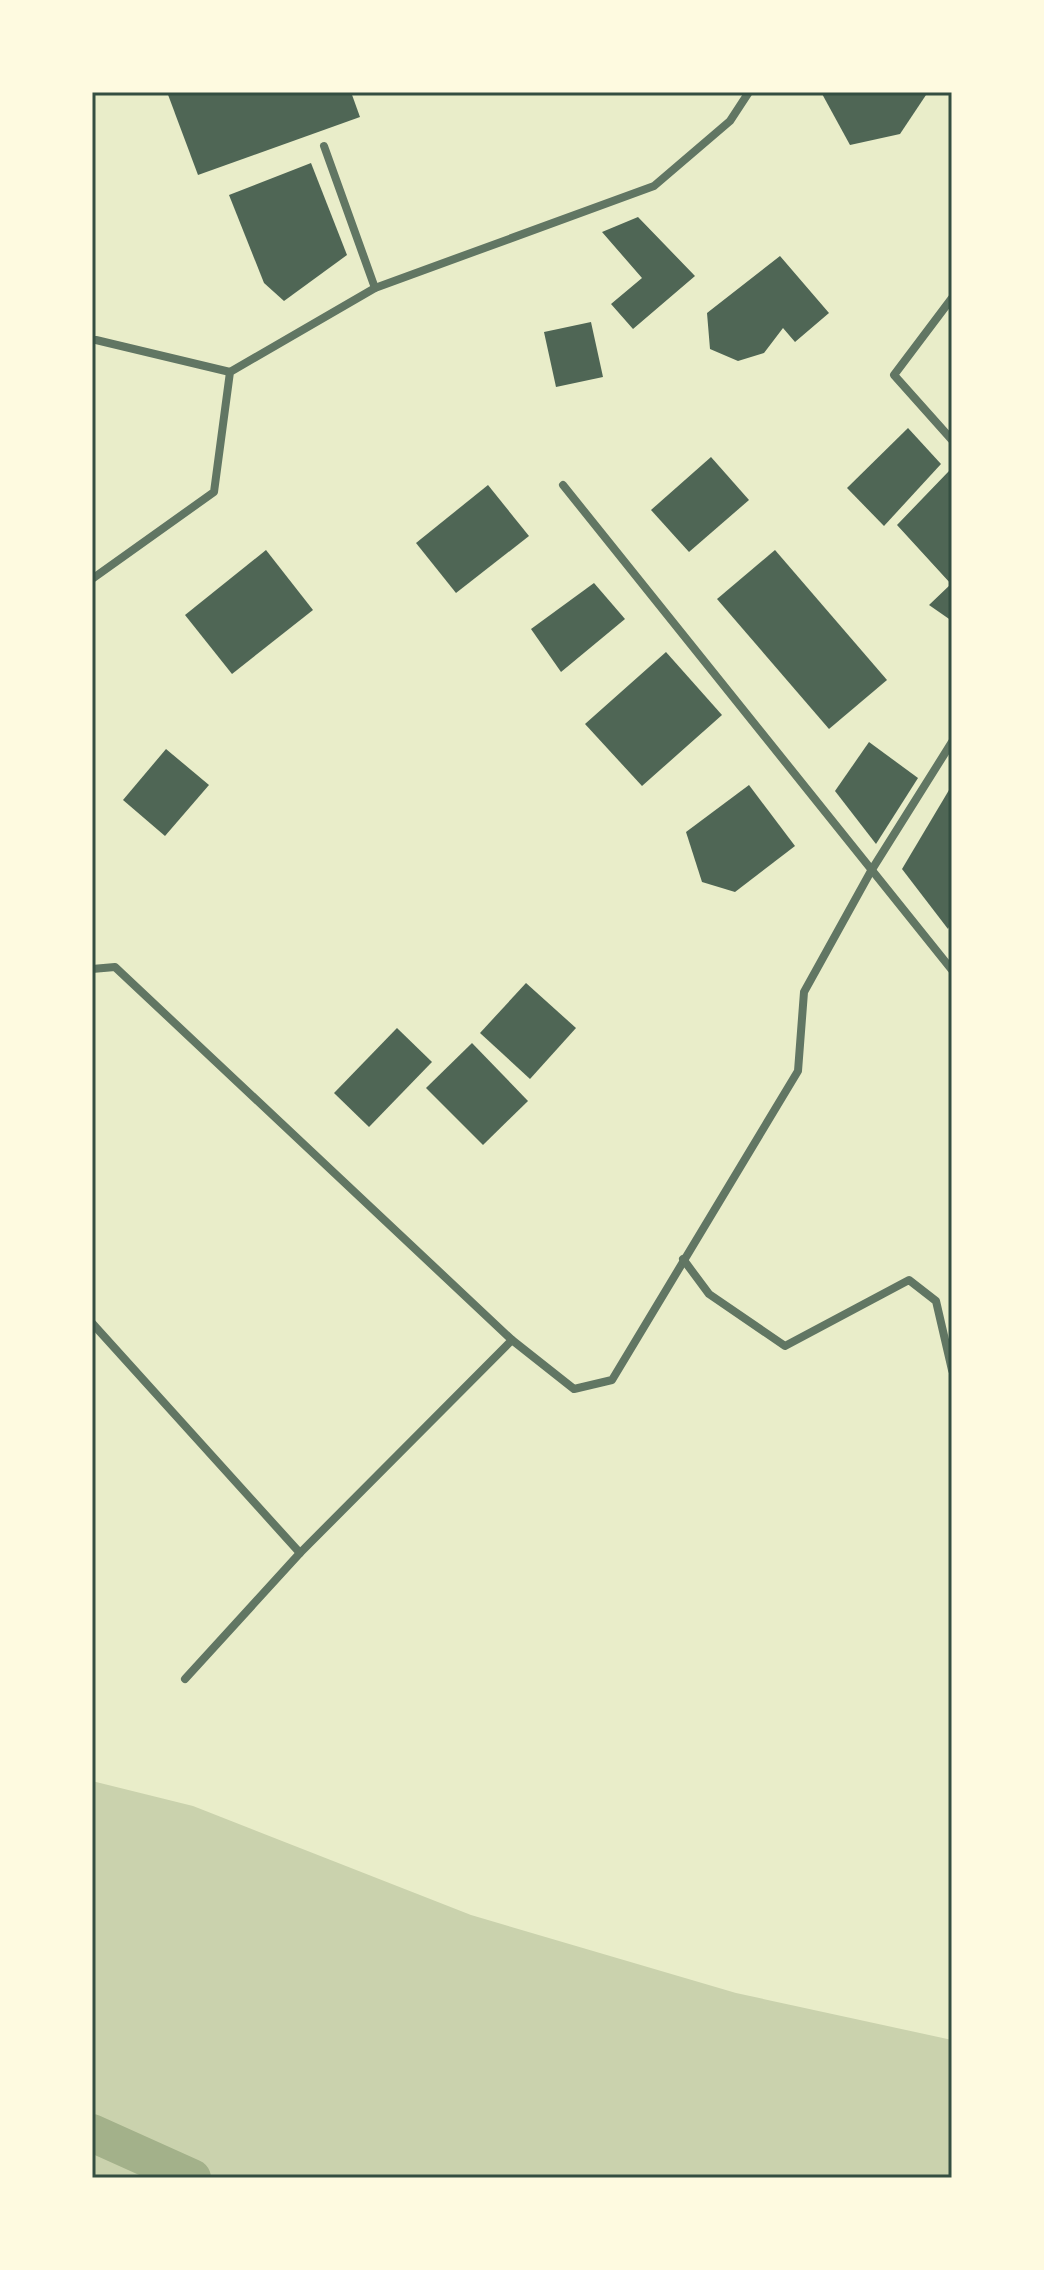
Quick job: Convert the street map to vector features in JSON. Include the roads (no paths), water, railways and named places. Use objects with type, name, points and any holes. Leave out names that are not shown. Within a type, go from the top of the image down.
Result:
[{"type":"street","points":[[96,340],[230,372],[375,288],[654,186],[730,121],[749,92]]},
{"type":"street","points":[[324,146],[375,288]]},
{"type":"street","points":[[952,298],[894,375],[952,440]]},
{"type":"street","points":[[92,579],[214,492],[230,372]]},
{"type":"street","points":[[563,485],[952,970]]},
{"type":"street","points":[[92,969],[115,967],[512,1340],[574,1389],[612,1380],[798,1071],[804,992],[871,871],[952,742]]},
{"type":"street","points":[[683,1259],[709,1294],[785,1346],[909,1280],[936,1301],[952,1370]]},
{"type":"street","points":[[92,1323],[300,1553]]},
{"type":"street","points":[[185,1679],[300,1553],[512,1340]]},
{"type":"waterway","points":[[92,2133],[192,2178]]}]
